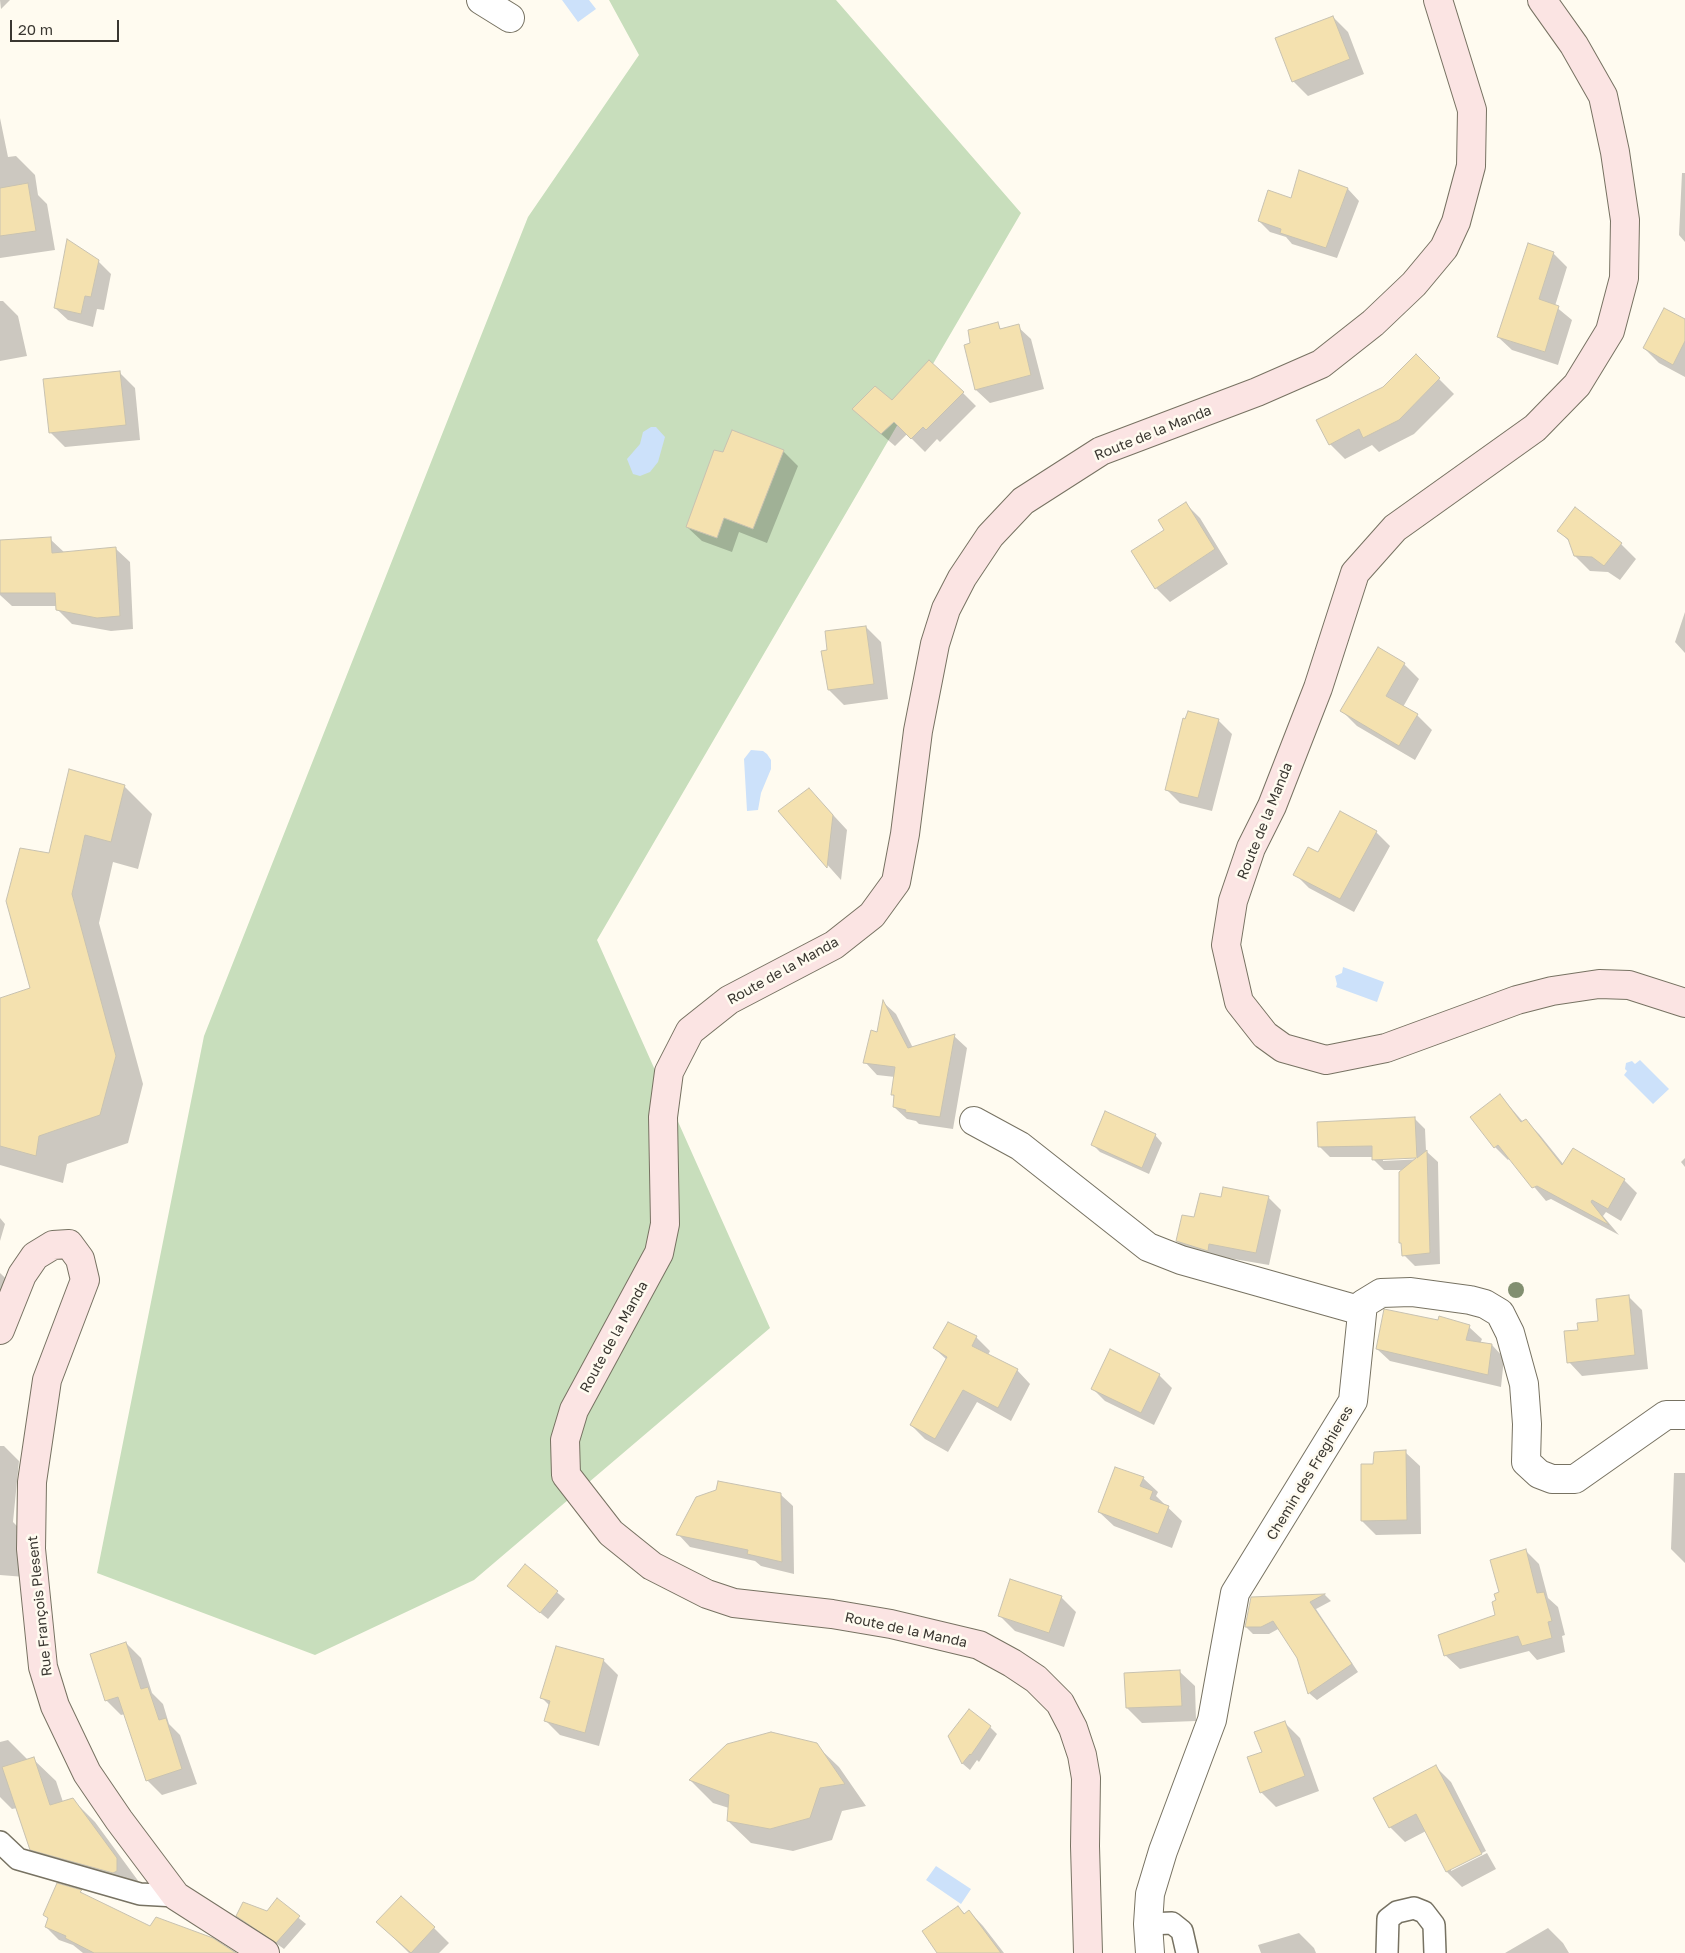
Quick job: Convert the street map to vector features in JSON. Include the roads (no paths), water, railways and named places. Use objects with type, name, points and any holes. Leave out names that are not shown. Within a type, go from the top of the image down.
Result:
[{"type":"main road","name":"Route de la Manda","points":[[1088,1953],[1085,1846],[1086,1778],[1073,1728],[1060,1703],[1036,1680],[1012,1663],[979,1645],[891,1624],[832,1614],[734,1603],[707,1594],[652,1566],[611,1533],[566,1475],[566,1440],[574,1410],[658,1253],[665,1224],[663,1117],[669,1072],[690,1031],[729,1000],[834,945],[872,915],[896,882],[905,834],[918,731],[935,644],[946,609],[962,578],[990,536],[1023,502],[1101,452],[1257,392],[1321,364],[1373,323],[1414,284],[1444,248],[1456,222],[1471,166],[1472,110],[1438,0]]},
{"type":"main road","name":"Route de la Manda","points":[[1542,0],[1574,45],[1603,96],[1615,152],[1625,220],[1624,278],[1610,331],[1577,385],[1546,416],[1490,461],[1395,528],[1355,573],[1318,688],[1272,806],[1251,848],[1234,901],[1226,946],[1239,1002],[1265,1036],[1283,1048],[1326,1060],[1386,1048],[1517,1000],[1552,991],[1599,984],[1629,985],[1685,1003]]},
{"type":"main road","name":"Rue François Plesent","points":[[0,1330],[22,1275],[35,1256],[53,1245],[69,1244],[80,1259],[85,1280],[47,1380],[32,1482],[31,1550],[43,1667],[55,1706],[87,1773],[118,1820],[176,1896],[266,1953]]},
{"type":"street","points":[[481,0],[510,18]]},
{"type":"street","points":[[974,1121],[1020,1146],[1148,1247],[1181,1260],[1362,1310],[1363,1304],[1381,1292],[1411,1292],[1470,1300],[1484,1304],[1500,1313],[1510,1333],[1524,1384],[1526,1462],[1539,1474],[1552,1479],[1575,1479],[1666,1415],[1685,1415]]},
{"type":"street","name":"Chemin des Freghieres","points":[[1150,1953],[1148,1924],[1150,1894],[1163,1851],[1212,1720],[1235,1593],[1353,1401],[1362,1310]]},
{"type":"lane","points":[[0,1842],[18,1859],[140,1894],[176,1896]]},
{"type":"lane","points":[[1387,1953],[1388,1919],[1397,1912],[1414,1908],[1424,1912],[1434,1925],[1436,1953]]},
{"type":"lane","points":[[1148,1924],[1172,1923],[1182,1931],[1187,1953]]},
{"type":"water","points":[[562,0],[589,0],[596,9],[578,22]]},
{"type":"water","points":[[651,427],[656,427],[665,437],[658,462],[650,472],[640,476],[633,474],[627,459],[640,444],[643,432]]},
{"type":"water","points":[[751,750],[763,751],[767,754],[771,760],[771,769],[761,793],[758,810],[747,811],[744,759]]},
{"type":"water","points":[[1343,967],[1384,982],[1377,1002],[1336,987],[1335,976],[1342,973]]},
{"type":"water","points":[[1640,1060],[1669,1089],[1653,1104],[1624,1075],[1627,1071],[1625,1069],[1626,1063],[1632,1061],[1635,1064]]},
{"type":"water","points":[[936,1866],[971,1889],[961,1904],[926,1880]]}]
